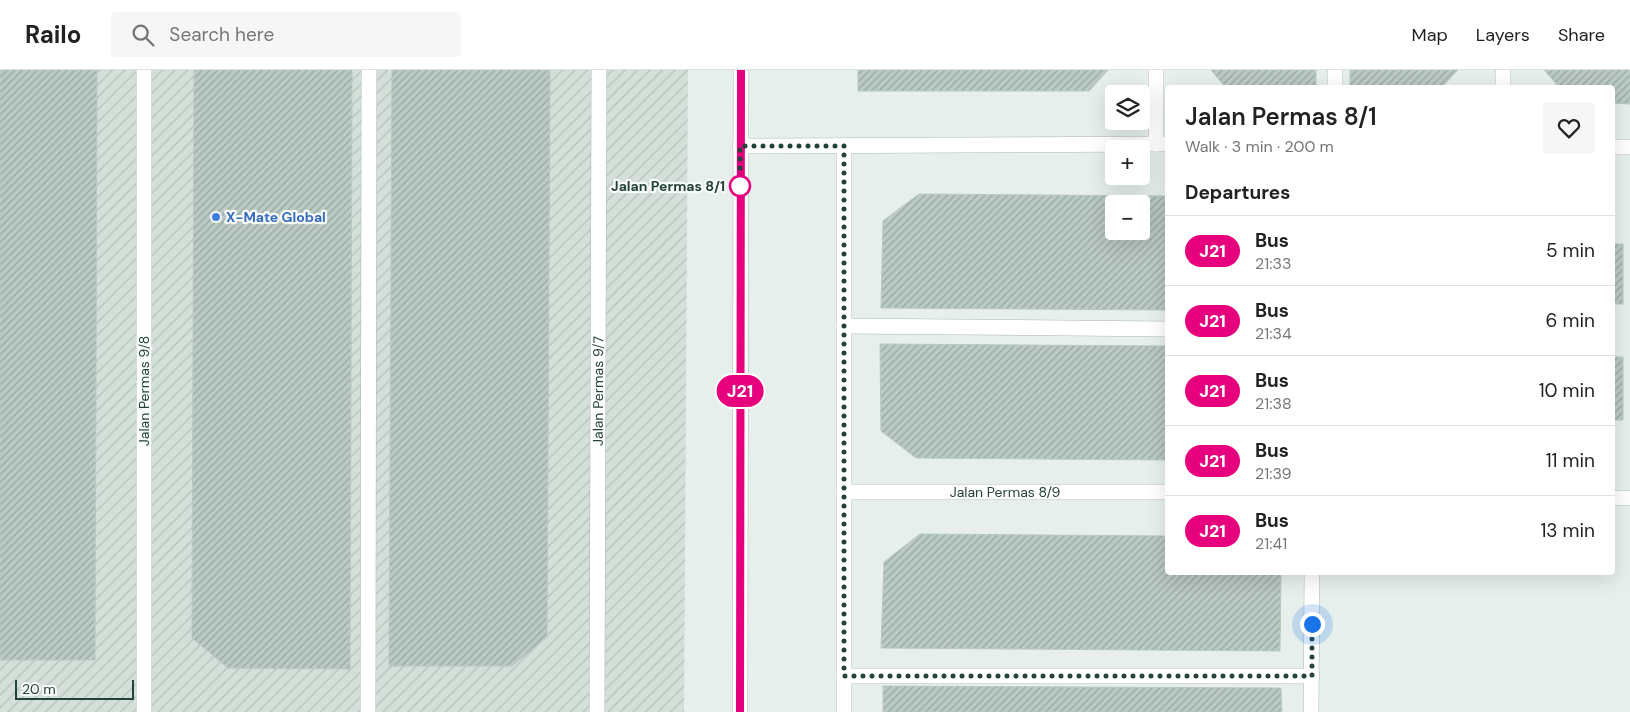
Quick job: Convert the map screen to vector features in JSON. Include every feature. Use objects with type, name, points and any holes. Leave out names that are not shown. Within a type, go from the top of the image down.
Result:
[{"type":"street","name":"Jalan Permas 9/8","points":[[144,70],[144,712]]},
{"type":"street","points":[[368,712],[369,70]]},
{"type":"street","name":"Jalan Permas 9/7","points":[[597,712],[599,70]]},
{"type":"street","points":[[740,712],[741,70]]},
{"type":"street","points":[[740,146],[1162,144],[1156,70]]},
{"type":"street","points":[[1335,70],[1335,85]]},
{"type":"street","points":[[1503,70],[1503,85]]},
{"type":"street","points":[[844,146],[844,712]]},
{"type":"street","points":[[1615,146],[1630,146]]},
{"type":"street","points":[[844,326],[1165,329]]},
{"type":"street","name":"Jalan Permas 8/9","points":[[844,492],[1165,492]]},
{"type":"street","points":[[1615,498],[1630,498]]},
{"type":"street","points":[[1312,575],[1312,712]]},
{"type":"street","points":[[844,676],[1312,676]]},
{"type":"shaded area","points":[[0,70],[688,70],[684,712],[0,712]]},
{"type":"building","points":[[0,70],[97,70],[95,660],[0,660]]},
{"type":"building","points":[[194,70],[352,70],[350,669],[228,668],[192,638]]},
{"type":"building","points":[[392,70],[550,70],[547,637],[512,666],[389,666]]},
{"type":"building","points":[[858,70],[1108,70],[1089,91],[858,91]]},
{"type":"building","points":[[1211,70],[1316,70],[1316,85],[1224,85]]},
{"type":"building","points":[[1350,70],[1458,70],[1444,85],[1350,85]]},
{"type":"building","points":[[1544,70],[1630,70],[1630,104],[1615,103],[1615,85],[1557,85]]},
{"type":"building","points":[[919,194],[1105,195],[1105,240],[1150,240],[1150,196],[1165,196],[1165,310],[881,308],[883,221]]},
{"type":"building","points":[[1615,244],[1623,244],[1623,304],[1615,304]]},
{"type":"building","points":[[880,344],[1165,346],[1165,460],[916,458],[881,431]]},
{"type":"building","points":[[1615,357],[1623,357],[1623,420],[1615,420]]},
{"type":"building","points":[[920,534],[1165,536],[1165,575],[1281,575],[1280,651],[881,648],[884,562]]},
{"type":"building","points":[[883,686],[1281,688],[1282,712],[883,712]]},
{"type":"bus line","name":"J21","points":[[740,712],[741,70]]},
{"type":"place","name":"Jalan Permas 8/1","points":[[740,186]]},
{"type":"place","name":"X-Mate Global","points":[[216,217]]},
{"type":"route","points":[[740,186],[740,146],[844,146],[844,676],[1312,676],[1312,624]]}]
